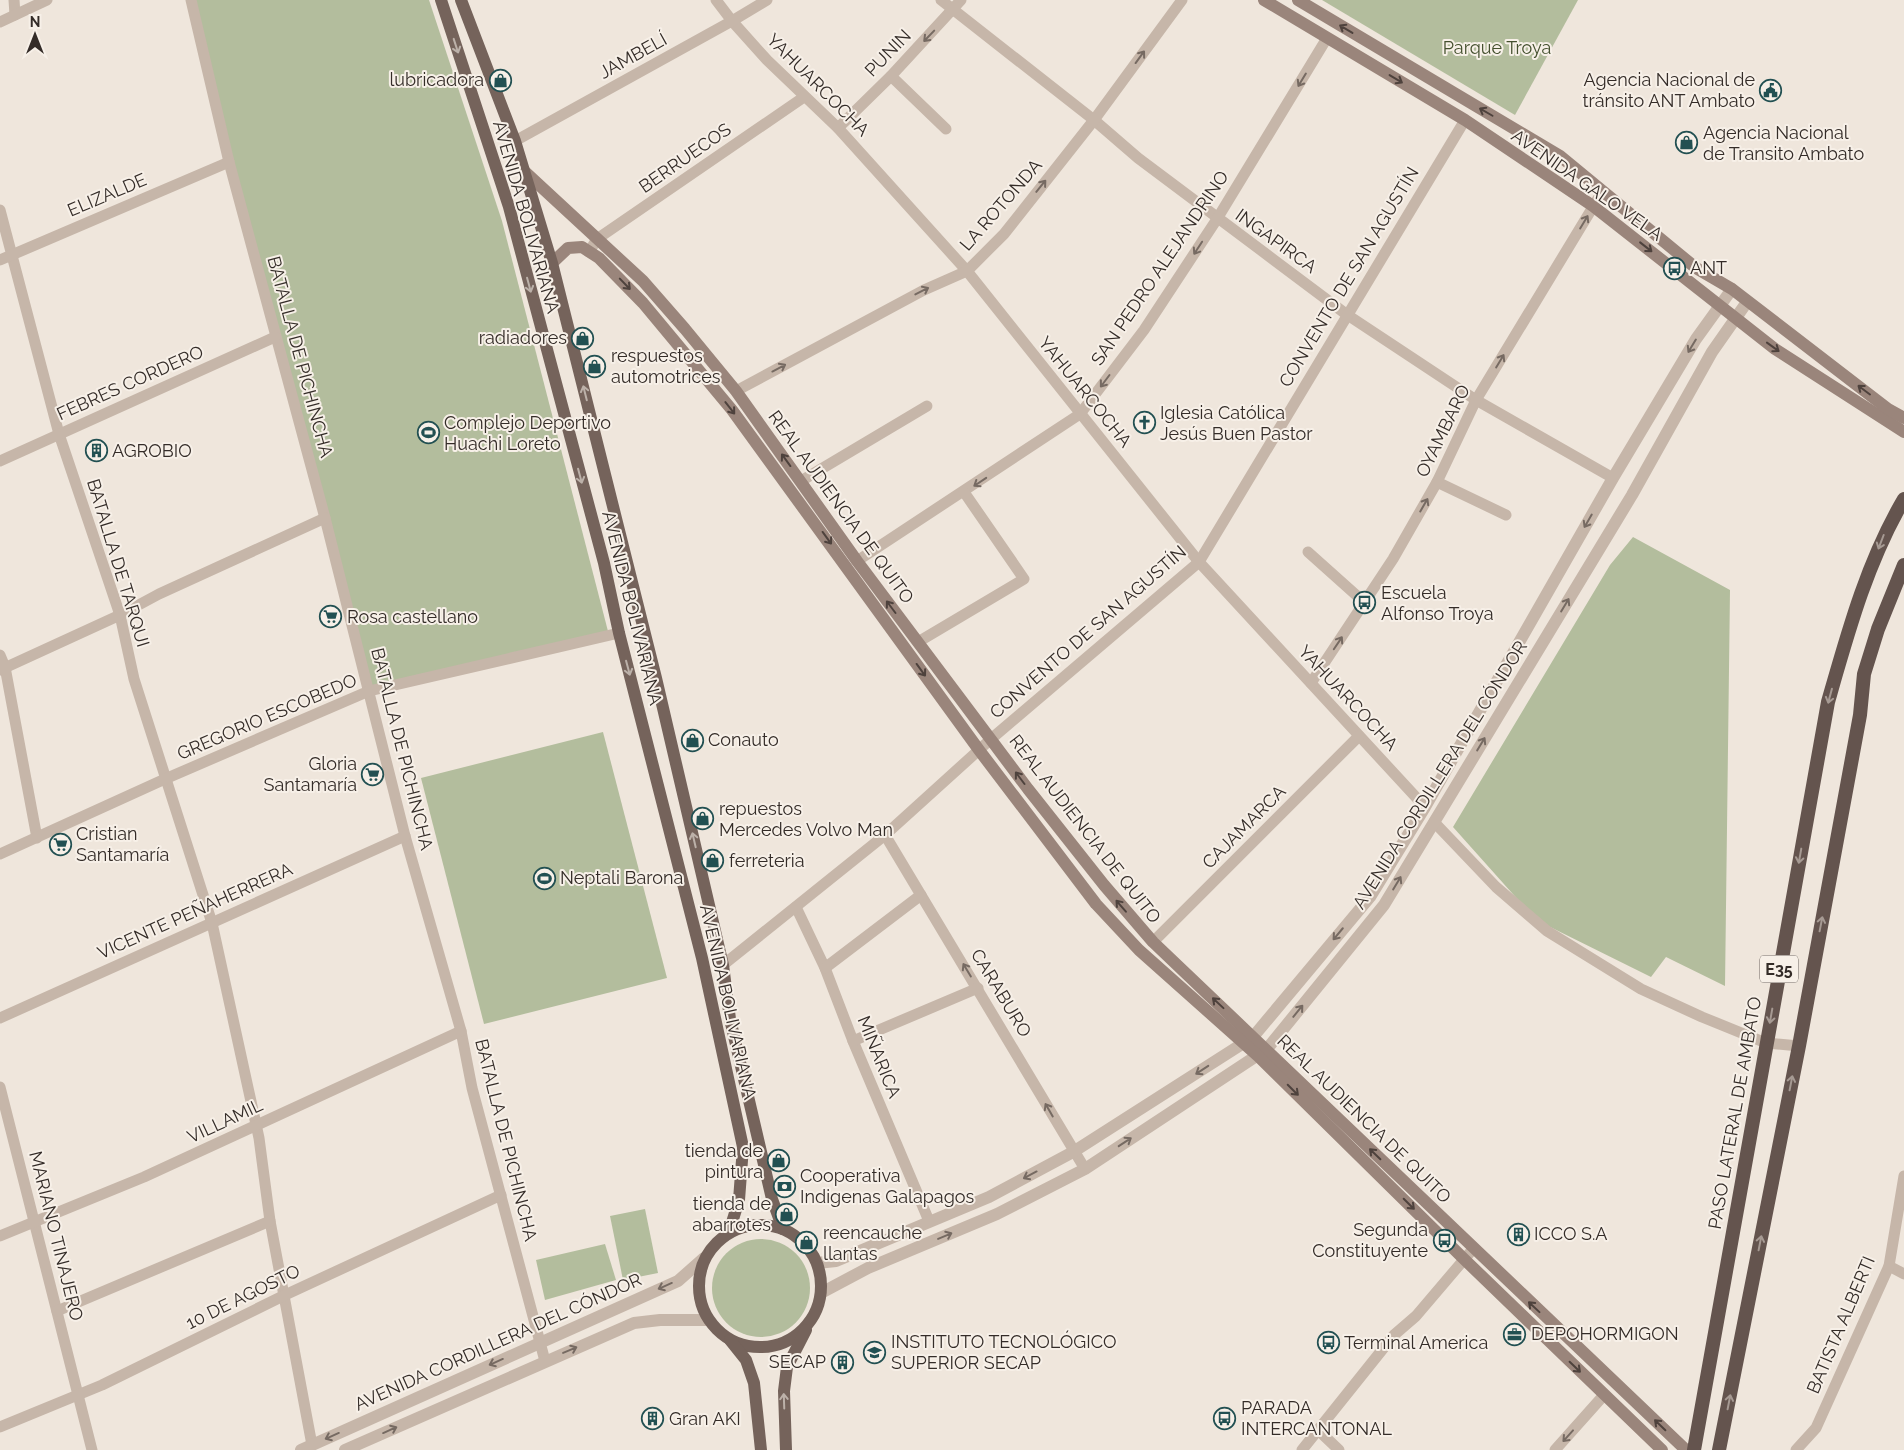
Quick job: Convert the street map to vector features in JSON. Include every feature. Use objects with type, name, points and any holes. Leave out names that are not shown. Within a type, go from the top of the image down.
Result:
[{"type":"highway","name":"PASO LATERAL DE AMBATO","points":[[1694,1450],[1828,702],[1852,617],[1885,531],[1904,499]]},
{"type":"highway","name":"E35","points":[[1719,1450],[1860,715],[1864,674],[1878,629],[1904,565]]},
{"type":"main road","name":"AVENIDA BOLIVARIANA","points":[[441,0],[509,207],[604,563],[619,633],[702,958],[743,1148],[739,1200],[729,1232]]},
{"type":"main road","name":"AVENIDA BOLIVARIANA","points":[[461,0],[515,141],[552,263],[656,678],[723,965],[730,1019],[772,1198],[782,1228]]},
{"type":"main road","name":"AVENIDA GALO VELA","points":[[1264,0],[1464,120],[1593,206],[1775,349],[1904,432]]},
{"type":"main road","name":"AVENIDA GALO VELA","points":[[1298,0],[1560,156],[1696,268],[1732,289],[1888,409],[1904,418]]},
{"type":"main road","name":"REAL AUDIENCIA DE QUITO","points":[[524,171],[643,281],[736,391],[802,481],[857,562],[1104,886],[1153,942],[1248,1040]]},
{"type":"main road","points":[[552,263],[568,248],[582,247],[589,252]]},
{"type":"main road","name":"REAL AUDIENCIA DE QUITO","points":[[589,252],[598,258],[643,303],[732,410],[979,750],[1096,904],[1139,950],[1262,1052],[1686,1450]]},
{"type":"main road","name":"REAL AUDIENCIA DE QUITO","points":[[1262,1052],[1464,1260],[1662,1450]]},
{"type":"main road","points":[[761,1450],[754,1383],[746,1360],[730,1340],[708,1320],[701,1306],[698,1290],[699,1273],[704,1258],[714,1243],[729,1232],[746,1226],[764,1224],[782,1228],[803,1242],[817,1263],[821,1278],[821,1293],[812,1319],[787,1367],[784,1391],[786,1450]]},
{"type":"main road","points":[[730,1340],[751,1346],[774,1346],[789,1340],[802,1331],[812,1319]]},
{"type":"street","points":[[14,0],[15,15]]},
{"type":"street","points":[[0,22],[47,0]]},
{"type":"street","name":"BATALLA DE PICHINCHA","points":[[191,0],[229,162],[274,337],[325,518],[405,836],[461,1031],[472,1088],[545,1361]]},
{"type":"street","name":"YAHUARCOCHA","points":[[716,0],[732,22],[804,97],[838,128],[967,271],[1198,562],[1425,807]]},
{"type":"street","name":"JAMBELÍ","points":[[515,141],[732,22],[767,0]]},
{"type":"street","name":"INGAPIRCA","points":[[941,0],[957,5],[1138,158],[1346,314],[1476,400],[1613,478]]},
{"type":"street","name":"LA ROTONDA","points":[[736,391],[924,290],[967,271],[1004,234],[1094,120],[1182,0]]},
{"type":"street","name":"PUNIN","points":[[838,128],[891,76],[957,5]]},
{"type":"street","name":"SAN PEDRO ALEJANDRINO","points":[[857,562],[1080,414],[1144,330],[1217,219],[1327,38]]},
{"type":"street","points":[[891,76],[946,129]]},
{"type":"street","name":"BERRUECOS","points":[[589,252],[597,239],[804,97]]},
{"type":"street","name":"CONVENTO DE SAN AGUSTÍN","points":[[723,965],[885,835],[991,739],[1198,562],[1464,120]]},
{"type":"street","name":"ELIZALDE","points":[[0,260],[229,162]]},
{"type":"street","name":"OYAMBARO","points":[[1311,683],[1365,603],[1437,482],[1476,400],[1602,192]]},
{"type":"street","name":"BATALLA DE TARQUI","points":[[0,210],[59,434],[120,615],[134,679],[212,923],[257,1126]]},
{"type":"street","name":"AVENIDA CORDILLERA DEL CÓNDOR","points":[[817,1263],[836,1261],[990,1197],[1073,1152],[1248,1040],[1370,897],[1425,807],[1613,478],[1696,339],[1732,289]]},
{"type":"street","name":"AVENIDA CORDILLERA DEL CÓNDOR","points":[[821,1293],[868,1268],[997,1214],[1085,1169],[1262,1052],[1384,905],[1632,495],[1712,352],[1747,302]]},
{"type":"street","name":"FEBRES CORDERO","points":[[0,461],[274,337]]},
{"type":"street","points":[[802,481],[927,406]]},
{"type":"street","points":[[1437,482],[1506,515]]},
{"type":"street","points":[[918,642],[1024,579],[964,492]]},
{"type":"street","points":[[3,669],[120,615],[158,594],[325,518]]},
{"type":"street","points":[[1308,552],[1365,603]]},
{"type":"street","name":"GREGORIO ESCOBEDO","points":[[0,854],[165,779],[369,692],[619,633]]},
{"type":"street","points":[[0,655],[36,838]]},
{"type":"street","name":"CAJAMARCA","points":[[1153,942],[1359,736]]},
{"type":"street","points":[[1434,822],[1496,887],[1547,931],[1641,989],[1702,1017],[1766,1042],[1798,1046]]},
{"type":"street","name":"CARABURO","points":[[885,835],[978,988],[1073,1152],[1085,1169]]},
{"type":"street","name":"VICENTE PEÑAHERRERA","points":[[0,1018],[405,836]]},
{"type":"street","points":[[826,968],[922,895]]},
{"type":"street","name":"MIÑARICA","points":[[796,907],[826,968],[853,1041],[929,1221]]},
{"type":"street","points":[[853,1041],[978,988]]},
{"type":"street","name":"VILLAMIL","points":[[0,1236],[144,1177],[461,1031]]},
{"type":"street","name":"MARIANO TINAJERO","points":[[0,1087],[92,1450]]},
{"type":"street","points":[[1167,1092],[1179,1107]]},
{"type":"street","points":[[257,1126],[270,1221],[285,1295],[307,1448]]},
{"type":"street","name":"BATISTA ALBERTI","points":[[1796,1450],[1816,1428],[1889,1266],[1904,1176]]},
{"type":"street","name":"10 DE AGOSTO","points":[[0,1427],[78,1395],[285,1295],[501,1195]]},
{"type":"street","points":[[57,1312],[270,1221]]},
{"type":"street","points":[[1302,1450],[1394,1335],[1416,1316],[1473,1249]]},
{"type":"street","name":"AVENIDA CORDILLERA DEL CÓNDOR","points":[[307,1448],[678,1281],[704,1258]]},
{"type":"street","points":[[1889,1266],[1904,1274]]},
{"type":"street","name":"AVENIDA CORDILLERA DEL CÓNDOR","points":[[345,1450],[634,1323],[660,1320],[708,1320]]},
{"type":"street","points":[[1555,1450],[1604,1396]]},
{"type":"street","points":[[1318,1430],[1339,1450]]},
{"type":"green space","name":"Complejo Deportivo Huachi Loreto","points":[[191,0],[429,0],[502,221],[610,639],[367,691]]},
{"type":"green space","name":"Parque Troya","points":[[1322,0],[1578,0],[1515,115]]},
{"type":"green space","points":[[1633,537],[1730,590],[1725,986],[1666,957],[1651,977],[1536,920],[1453,827],[1610,565]]},
{"type":"green space","name":"Neptali Barona","points":[[603,732],[667,978],[484,1024],[421,778]]},
{"type":"green space","points":[[645,1209],[658,1273],[623,1280],[610,1216]]},
{"type":"green space","points":[[761,1239],[780,1243],[796,1253],[806,1269],[810,1288],[806,1307],[796,1323],[780,1333],[761,1337],[742,1333],[726,1323],[716,1307],[712,1288],[716,1269],[726,1253],[742,1243]]},
{"type":"green space","points":[[605,1244],[616,1280],[545,1300],[536,1260]]},
{"type":"place","name":"lubricadora","points":[[500,80]]},
{"type":"place","name":"Agencia Nacional de tránsito ANT Ambato","points":[[1771,90]]},
{"type":"place","name":"Agencia Nacional de Transito Ambato","points":[[1687,143]]},
{"type":"place","name":"ANT","points":[[1674,268]]},
{"type":"place","name":"radiadores","points":[[583,338]]},
{"type":"place","name":"respuestos automotrices","points":[[595,366]]},
{"type":"place","name":"Iglesia Católica Jesús Buen Pastor","points":[[1144,423]]},
{"type":"place","name":"Complejo Deportivo Huachi Loreto","points":[[428,433]]},
{"type":"place","name":"AGROBIO","points":[[96,451]]},
{"type":"place","name":"Escuela Alfonso Troya","points":[[1365,603]]},
{"type":"place","name":"Rosa castellano","points":[[331,617]]},
{"type":"place","name":"Conauto","points":[[692,740]]},
{"type":"place","name":"Gloria Santamaría","points":[[373,774]]},
{"type":"place","name":"repuestos Mercedes Volvo Man","points":[[703,819]]},
{"type":"place","name":"Cristian Santamaría","points":[[60,844]]},
{"type":"place","name":"ferreteria","points":[[713,861]]},
{"type":"place","name":"Neptali Barona","points":[[544,878]]},
{"type":"place","name":"tienda de pintura","points":[[779,1161]]},
{"type":"place","name":"Cooperativa Indigenas Galapagos","points":[[784,1186]]},
{"type":"place","name":"tienda de abarrotes","points":[[787,1214]]},
{"type":"place","name":"ICCO S.A","points":[[1518,1234]]},
{"type":"place","name":"Segunda Constituyente","points":[[1444,1240]]},
{"type":"place","name":"reencauche llantas","points":[[807,1243]]},
{"type":"place","name":"DEPOHORMIGON","points":[[1515,1334]]},
{"type":"place","name":"Terminal America","points":[[1328,1343]]},
{"type":"place","name":"INSTITUTO TECNOLÓGICO SUPERIOR SECAP","points":[[875,1352]]},
{"type":"place","name":"SECAP","points":[[842,1362]]},
{"type":"place","name":"PARADA INTERCANTONAL","points":[[1225,1418]]},
{"type":"place","name":"Gran AKI","points":[[653,1419]]}]
